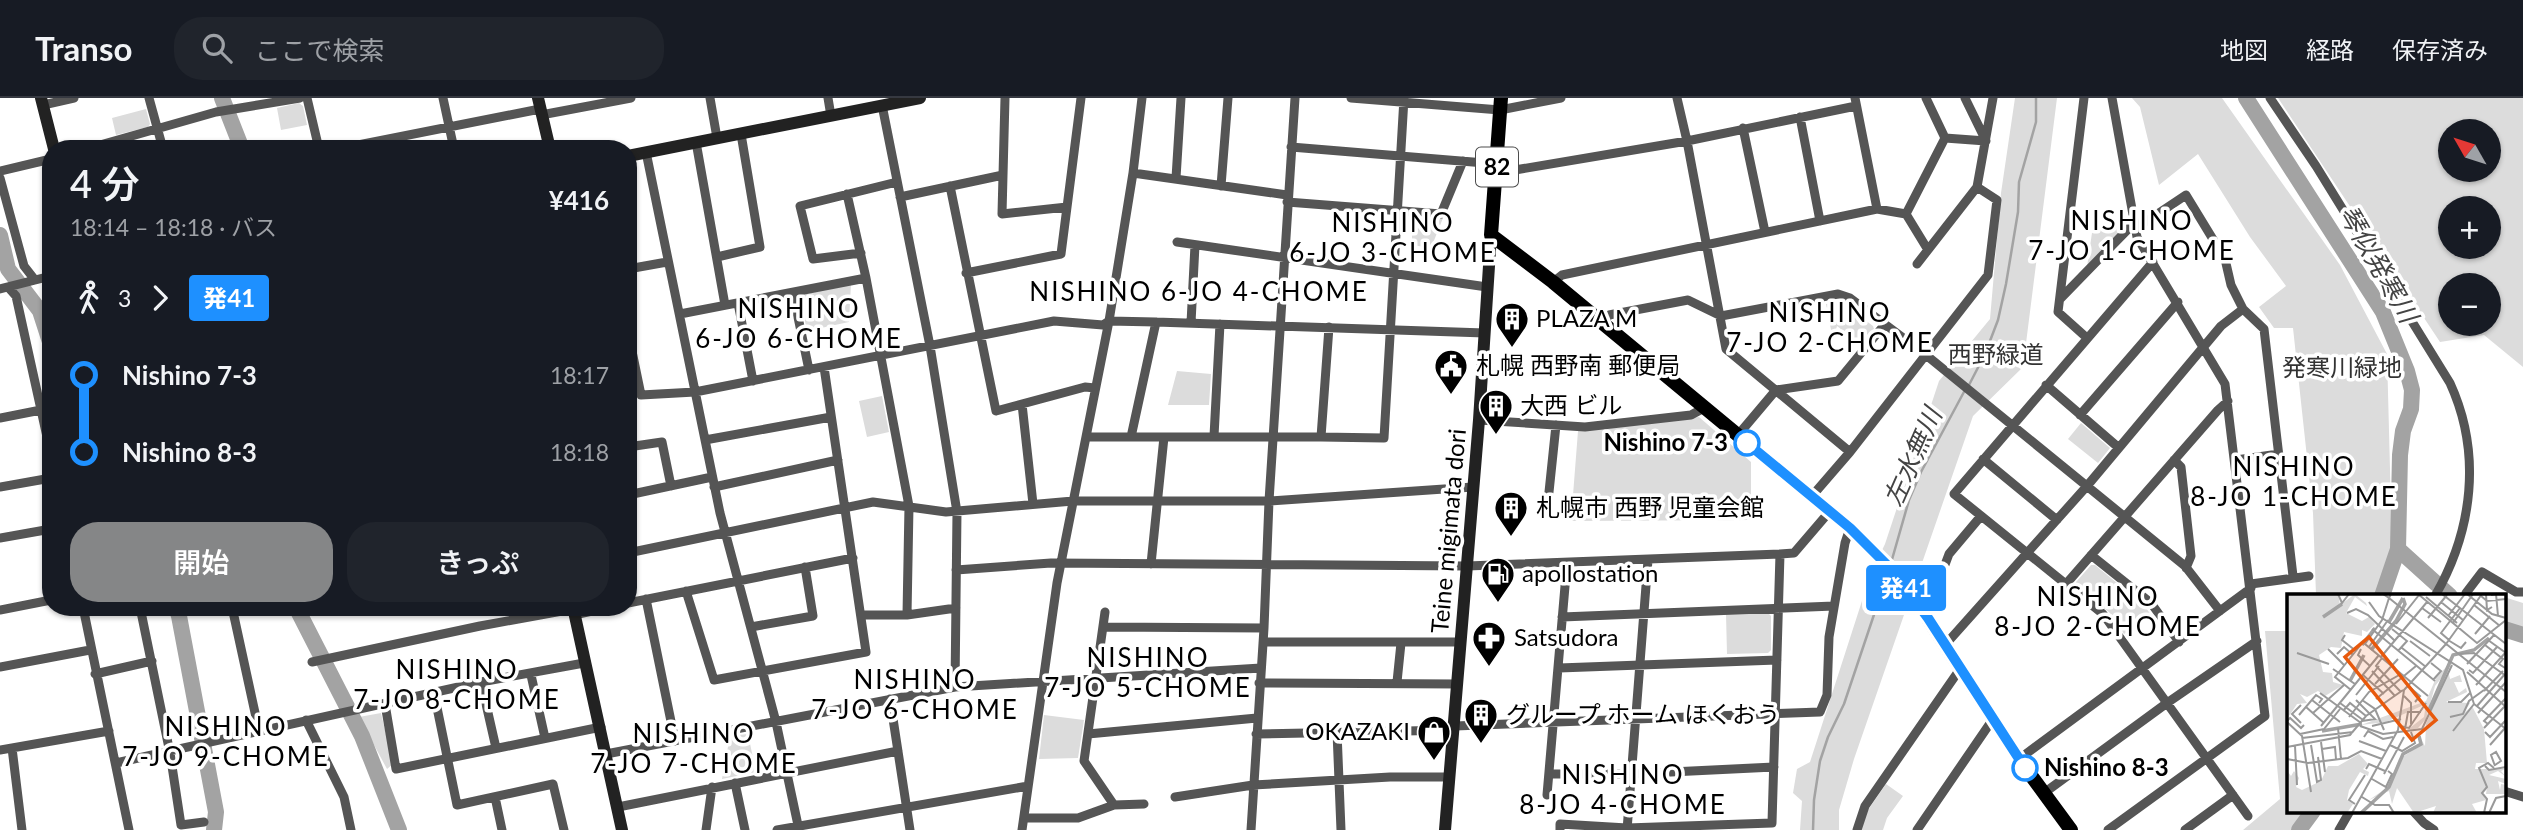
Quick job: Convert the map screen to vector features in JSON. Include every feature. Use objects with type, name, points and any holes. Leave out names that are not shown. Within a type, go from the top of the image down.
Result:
[{"type":"main road","name":"82","points":[[1491,235],[1501,104]]},
{"type":"main road","points":[[1491,235],[1553,282],[1812,496],[1850,528],[1889,568],[1923,611],[2019,759],[2071,830]]},
{"type":"street","points":[[52,140],[42,102],[74,98]]},
{"type":"street","points":[[149,98],[161,140]]},
{"type":"street","points":[[127,140],[216,112],[300,98]]},
{"type":"street","points":[[307,98],[317,140]]},
{"type":"street","points":[[443,98],[452,140]]},
{"type":"street","points":[[384,140],[540,107],[631,98]]},
{"type":"street","points":[[710,98],[718,138]]},
{"type":"street","points":[[828,98],[831,116]]},
{"type":"street","points":[[637,154],[831,116],[881,103],[920,98]]},
{"type":"street","points":[[1005,98],[1002,214],[1067,207]]},
{"type":"street","points":[[966,273],[1061,254],[1081,98]]},
{"type":"street","points":[[1022,830],[1061,565],[1109,321],[1142,98]]},
{"type":"street","points":[[1176,178],[1181,98]]},
{"type":"street","points":[[1221,186],[1228,98]]},
{"type":"street","points":[[1251,830],[1283,257],[1295,98]]},
{"type":"street","points":[[1351,98],[1501,104],[1561,98]]},
{"type":"street","points":[[1677,98],[1726,349],[1850,452]]},
{"type":"street","points":[[1926,98],[1945,138]]},
{"type":"street","points":[[1965,98],[1986,141]]},
{"type":"street","points":[[1917,264],[1978,187],[1993,98]]},
{"type":"street","points":[[2084,98],[2059,312],[2087,338]]},
{"type":"street","points":[[2108,830],[2265,716],[2225,384],[2152,262],[2135,225],[2112,98]]},
{"type":"street","points":[[2270,98],[2323,177],[2450,383],[2460,405],[2469,447],[2466,520],[2458,546],[2436,594]]},
{"type":"street","points":[[1086,437],[1384,438],[1404,100]]},
{"type":"street","points":[[1291,147],[1463,161],[1497,169],[1687,141],[1856,102],[1877,209]]},
{"type":"street","points":[[881,103],[930,346],[957,512],[954,687]]},
{"type":"street","points":[[540,107],[548,140]]},
{"type":"street","points":[[1800,117],[1820,221]]},
{"type":"street","points":[[1743,128],[1765,232]]},
{"type":"street","points":[[716,257],[760,247],[741,134]]},
{"type":"street","points":[[1945,138],[1986,141]]},
{"type":"street","points":[[1906,214],[1945,138]]},
{"type":"street","points":[[696,142],[725,305]]},
{"type":"street","points":[[646,152],[713,482],[776,722],[798,828]]},
{"type":"street","points":[[0,171],[42,161]]},
{"type":"street","points":[[1133,173],[1176,178],[1287,199],[1441,214],[1463,161]]},
{"type":"street","points":[[900,197],[1003,175]]},
{"type":"street","points":[[0,178],[24,266],[34,281]]},
{"type":"street","points":[[861,253],[813,259],[800,206],[897,181]]},
{"type":"street","points":[[950,186],[996,411],[1085,387],[1096,388]]},
{"type":"street","points":[[1812,496],[1850,452],[1988,275],[1997,200],[1978,187]]},
{"type":"street","points":[[847,194],[866,278],[909,506],[906,615]]},
{"type":"street","points":[[2060,299],[2135,225],[2186,195],[2225,259],[2231,285],[2243,309],[2264,329],[2293,576]]},
{"type":"street","points":[[1553,282],[1562,275],[1877,209],[1906,214],[1928,250]]},
{"type":"street","name":"Teine migimata dori","points":[[1445,830],[1474,487],[1491,235]]},
{"type":"street","points":[[1178,242],[1488,287]]},
{"type":"street","points":[[1191,323],[1195,245]]},
{"type":"street","points":[[637,267],[667,262]]},
{"type":"street","points":[[2152,262],[1954,494],[2103,614],[2248,816]]},
{"type":"street","points":[[680,314],[866,278]]},
{"type":"street","points":[[7,287],[42,279]]},
{"type":"street","points":[[7,287],[16,296],[42,414]]},
{"type":"street","points":[[793,293],[809,370]]},
{"type":"street","points":[[1603,324],[1609,315],[1688,300],[1721,316],[1838,294],[1850,298],[1926,355],[2125,516],[2186,568],[2220,611]]},
{"type":"street","points":[[2080,415],[2178,302]]},
{"type":"street","points":[[738,303],[753,381]]},
{"type":"street","points":[[1945,645],[2087,486],[2221,326],[2243,309]]},
{"type":"street","points":[[637,376],[641,395],[695,393],[1054,321],[1103,325],[1109,321],[1485,333]]},
{"type":"street","points":[[1131,437],[1156,322]]},
{"type":"street","points":[[1214,436],[1220,324]]},
{"type":"street","points":[[1738,435],[1776,390],[1838,381],[1885,324]]},
{"type":"street","points":[[1321,437],[1329,327]]},
{"type":"street","points":[[686,591],[715,680],[866,652],[824,367]]},
{"type":"street","points":[[2046,386],[2119,448]]},
{"type":"street","points":[[2066,584],[2228,401]]},
{"type":"street","points":[[1022,404],[1032,504]]},
{"type":"street","points":[[1479,420],[1586,427],[1691,415],[1703,408]]},
{"type":"street","points":[[0,418],[41,410]]},
{"type":"street","points":[[705,440],[831,416]]},
{"type":"street","points":[[1549,492],[1556,425]]},
{"type":"street","points":[[1152,564],[1164,437]]},
{"type":"street","points":[[637,446],[662,442],[671,486]]},
{"type":"street","points":[[2236,460],[2279,454]]},
{"type":"street","points":[[1983,459],[2057,520]]},
{"type":"street","points":[[637,493],[838,460]]},
{"type":"street","points":[[2174,460],[2180,467],[2191,556],[2186,568]]},
{"type":"street","points":[[0,487],[42,480]]},
{"type":"street","points":[[637,551],[873,502],[957,512],[1073,501],[1269,501],[1474,487]]},
{"type":"street","points":[[956,570],[1051,563],[1467,566],[1780,554],[1794,552],[1829,511]]},
{"type":"street","points":[[1923,611],[1931,602],[1949,554],[1981,516]]},
{"type":"street","points":[[1256,734],[1820,712],[1827,695],[1829,637],[1850,528]]},
{"type":"street","points":[[0,538],[42,530]]},
{"type":"street","points":[[1560,830],[1560,824],[1627,829],[1772,823],[1780,554]]},
{"type":"street","points":[[2091,555],[2151,603],[2179,642]]},
{"type":"street","points":[[637,601],[853,558]]},
{"type":"street","points":[[1627,829],[1647,559]]},
{"type":"street","points":[[1547,795],[1567,563]]},
{"type":"street","points":[[751,627],[813,616],[805,567]]},
{"type":"street","points":[[2466,593],[2482,572],[2516,592],[2523,592]]},
{"type":"street","points":[[2019,759],[2251,586],[2293,576],[2309,576]]},
{"type":"street","points":[[646,599],[675,741]]},
{"type":"street","points":[[0,610],[42,602]]},
{"type":"street","points":[[1562,617],[1834,606]]},
{"type":"street","points":[[862,615],[906,615],[956,608]]},
{"type":"street","points":[[1105,612],[1084,761],[1114,804]]},
{"type":"street","points":[[84,616],[129,830]]},
{"type":"street","points":[[142,616],[170,753],[181,825],[204,822]]},
{"type":"street","points":[[234,616],[259,731]]},
{"type":"street","points":[[312,662],[539,616]]},
{"type":"street","points":[[575,616],[622,830]]},
{"type":"street","points":[[1104,627],[1264,628]]},
{"type":"street","points":[[2044,793],[2257,641]]},
{"type":"street","points":[[1263,642],[1461,642]]},
{"type":"street","points":[[1397,682],[1401,643]]},
{"type":"street","points":[[0,667],[90,650]]},
{"type":"street","points":[[1559,668],[1777,660]]},
{"type":"street","points":[[95,674],[152,661]]},
{"type":"street","points":[[116,763],[481,682],[531,675],[584,663]]},
{"type":"street","points":[[607,754],[954,687],[1261,668]]},
{"type":"street","points":[[1857,830],[1865,806],[1960,669]]},
{"type":"street","points":[[531,675],[545,738]]},
{"type":"street","points":[[481,682],[496,748]]},
{"type":"street","points":[[1259,682],[1458,684]]},
{"type":"street","points":[[434,693],[457,805],[553,784],[564,830]]},
{"type":"street","points":[[890,699],[910,830]]},
{"type":"street","points":[[385,704],[396,769],[601,727]]},
{"type":"street","points":[[1088,734],[1257,719]]},
{"type":"street","points":[[1917,830],[1993,719]]},
{"type":"street","points":[[306,720],[344,797],[351,830]]},
{"type":"street","points":[[0,750],[109,731]]},
{"type":"street","points":[[1336,732],[1341,830]]},
{"type":"street","points":[[12,748],[22,830]]},
{"type":"street","points":[[618,807],[787,771],[898,751]]},
{"type":"street","points":[[1550,774],[1630,774],[1774,767]]},
{"type":"street","points":[[1175,797],[1253,785],[1449,777]]},
{"type":"street","points":[[734,783],[745,830]]},
{"type":"street","points":[[777,830],[1028,786]]},
{"type":"street","points":[[706,830],[712,787]]},
{"type":"street","points":[[2506,791],[2523,797]]},
{"type":"street","points":[[2185,830],[2233,795]]},
{"type":"street","points":[[495,797],[502,830]]},
{"type":"street","points":[[1024,818],[1078,818],[1114,804],[1144,804]]},
{"type":"street","points":[[2339,830],[2349,812]]},
{"type":"street","points":[[2421,827],[2434,830]]},
{"type":"green space","name":"西野緑道","points":[[2015,98],[2057,98],[2023,367],[1973,416],[1854,759],[1839,810],[1839,830],[1800,830],[1802,801],[1793,793],[1797,769],[1810,762],[1871,573],[1885,544],[1939,381],[1990,319],[2001,193]]},
{"type":"green space","name":"発寒川緑地","points":[[2132,98],[2222,98],[2340,265],[2387,354],[2392,546],[2378,594],[2316,594],[2313,513],[2293,328],[2274,328],[2259,307],[2286,286],[2250,237],[2198,154],[2159,185],[2140,107]]},
{"type":"green space","points":[[2278,98],[2523,98],[2523,367],[2485,336],[2501,336],[2501,273],[2438,273],[2438,336],[2478,336],[2440,342]]},
{"type":"green space","points":[[299,103],[303,106],[307,125],[281,130],[277,108]]},
{"type":"green space","points":[[146,109],[150,124],[148,127],[116,135],[112,118]]},
{"type":"green space","points":[[1405,215],[1443,218],[1431,248],[1412,245],[1412,232],[1402,232]]},
{"type":"green space","points":[[2093,226],[2123,230],[2087,267]]},
{"type":"green space","points":[[851,284],[849,322],[807,331],[800,297]]},
{"type":"green space","points":[[1841,302],[1873,326],[1874,329],[1861,345],[1837,326],[1833,340],[1826,304]]},
{"type":"green space","points":[[1177,371],[1211,374],[1209,405],[1168,405]]},
{"type":"green space","points":[[882,396],[889,432],[867,437],[859,401]]},
{"type":"green space","points":[[1699,417],[1751,462],[1751,520],[1571,521],[1578,431]]},
{"type":"green space","points":[[2081,423],[2110,448],[2098,463],[2068,439]]},
{"type":"green space","points":[[2091,565],[2095,565],[2144,605],[2151,615],[2124,634],[2109,612],[2077,588],[2076,582]]},
{"type":"green space","points":[[2506,598],[2523,603],[2523,638],[2506,634]]},
{"type":"green space","points":[[1726,614],[1769,614],[1771,650],[1768,653],[1727,654]]},
{"type":"green space","points":[[2265,631],[2287,631],[2287,812],[2304,812],[2294,830],[2243,830],[2280,799]]},
{"type":"green space","points":[[381,713],[393,764],[387,769],[359,717]]},
{"type":"green space","points":[[1044,715],[1084,720],[1078,758],[1039,759]]},
{"type":"green space","points":[[748,734],[756,772],[722,779],[730,736]]},
{"type":"green space","points":[[1886,784],[1903,796],[1887,818],[1883,830],[1861,830],[1868,810]]},
{"type":"waterway","points":[[222,98],[238,140]]},
{"type":"waterway","name":"左水無川","points":[[1969,385],[1998,320],[2018,212],[2019,182],[2036,122],[2036,98]]},
{"type":"waterway","name":"琴似発寒川","points":[[2246,98],[2383,312],[2407,371],[2412,390],[2411,409],[2403,431],[2400,455],[2398,549],[2383,594]]},
{"type":"waterway","points":[[0,235],[8,269],[42,317]]},
{"type":"waterway","name":"左水無川","points":[[1891,563],[1909,500],[1965,390]]},
{"type":"waterway","points":[[2398,549],[2448,594]]},
{"type":"waterway","name":"左水無川","points":[[1813,830],[1820,761],[1844,704],[1888,573]]},
{"type":"waterway","points":[[179,616],[216,812],[214,830]]},
{"type":"waterway","points":[[301,616],[362,736],[399,830]]},
{"type":"waterway","points":[[2506,630],[2523,635]]},
{"type":"waterway","name":"琴似発寒川","points":[[2299,830],[2312,812]]},
{"type":"bus line","name":"発41","points":[[1747,443],[1850,528],[1894,572],[1928,618],[2025,768]]},
{"type":"place","name":"PLAZA M","points":[[1512,349]]},
{"type":"place","name":"札幌 西野南 郵便局","points":[[1451,396]]},
{"type":"place","name":"大西 ビル","points":[[1496,436]]},
{"type":"place","name":"Nishino 7-3","points":[[1747,443]]},
{"type":"place","name":"札幌市 西野 児童会館","points":[[1511,538]]},
{"type":"place","name":"apollostation","points":[[1498,604]]},
{"type":"place","name":"Satsudora","points":[[1489,668]]},
{"type":"place","name":"グループ ホーム ほくおう","points":[[1481,745]]},
{"type":"place","name":"OKAZAKI","points":[[1434,762]]},
{"type":"place","name":"Nishino 8-3","points":[[2025,768]]},
{"type":"district","name":"NISHINO 7-JO 1-CHOME","points":[[2132,236]]},
{"type":"district","name":"NISHINO 6-JO 3-CHOME","points":[[1393,238]]},
{"type":"district","name":"NISHINO 6-JO 4-CHOME","points":[[1199,292]]},
{"type":"district","name":"NISHINO 6-JO 6-CHOME","points":[[799,324]]},
{"type":"district","name":"NISHINO 7-JO 2-CHOME","points":[[1830,328]]},
{"type":"district","name":"NISHINO 8-JO 1-CHOME","points":[[2294,482]]},
{"type":"district","name":"NISHINO 8-JO 2-CHOME","points":[[2098,612]]},
{"type":"district","name":"NISHINO 7-JO 5-CHOME","points":[[1148,673]]},
{"type":"district","name":"NISHINO 7-JO 8-CHOME","points":[[457,685]]},
{"type":"district","name":"NISHINO 7-JO 6-CHOME","points":[[915,695]]},
{"type":"district","name":"NISHINO 7-JO 9-CHOME","points":[[226,742]]},
{"type":"district","name":"NISHINO 7-JO 7-CHOME","points":[[694,749]]},
{"type":"district","name":"NISHINO 8-JO 4-CHOME","points":[[1623,790]]}]
